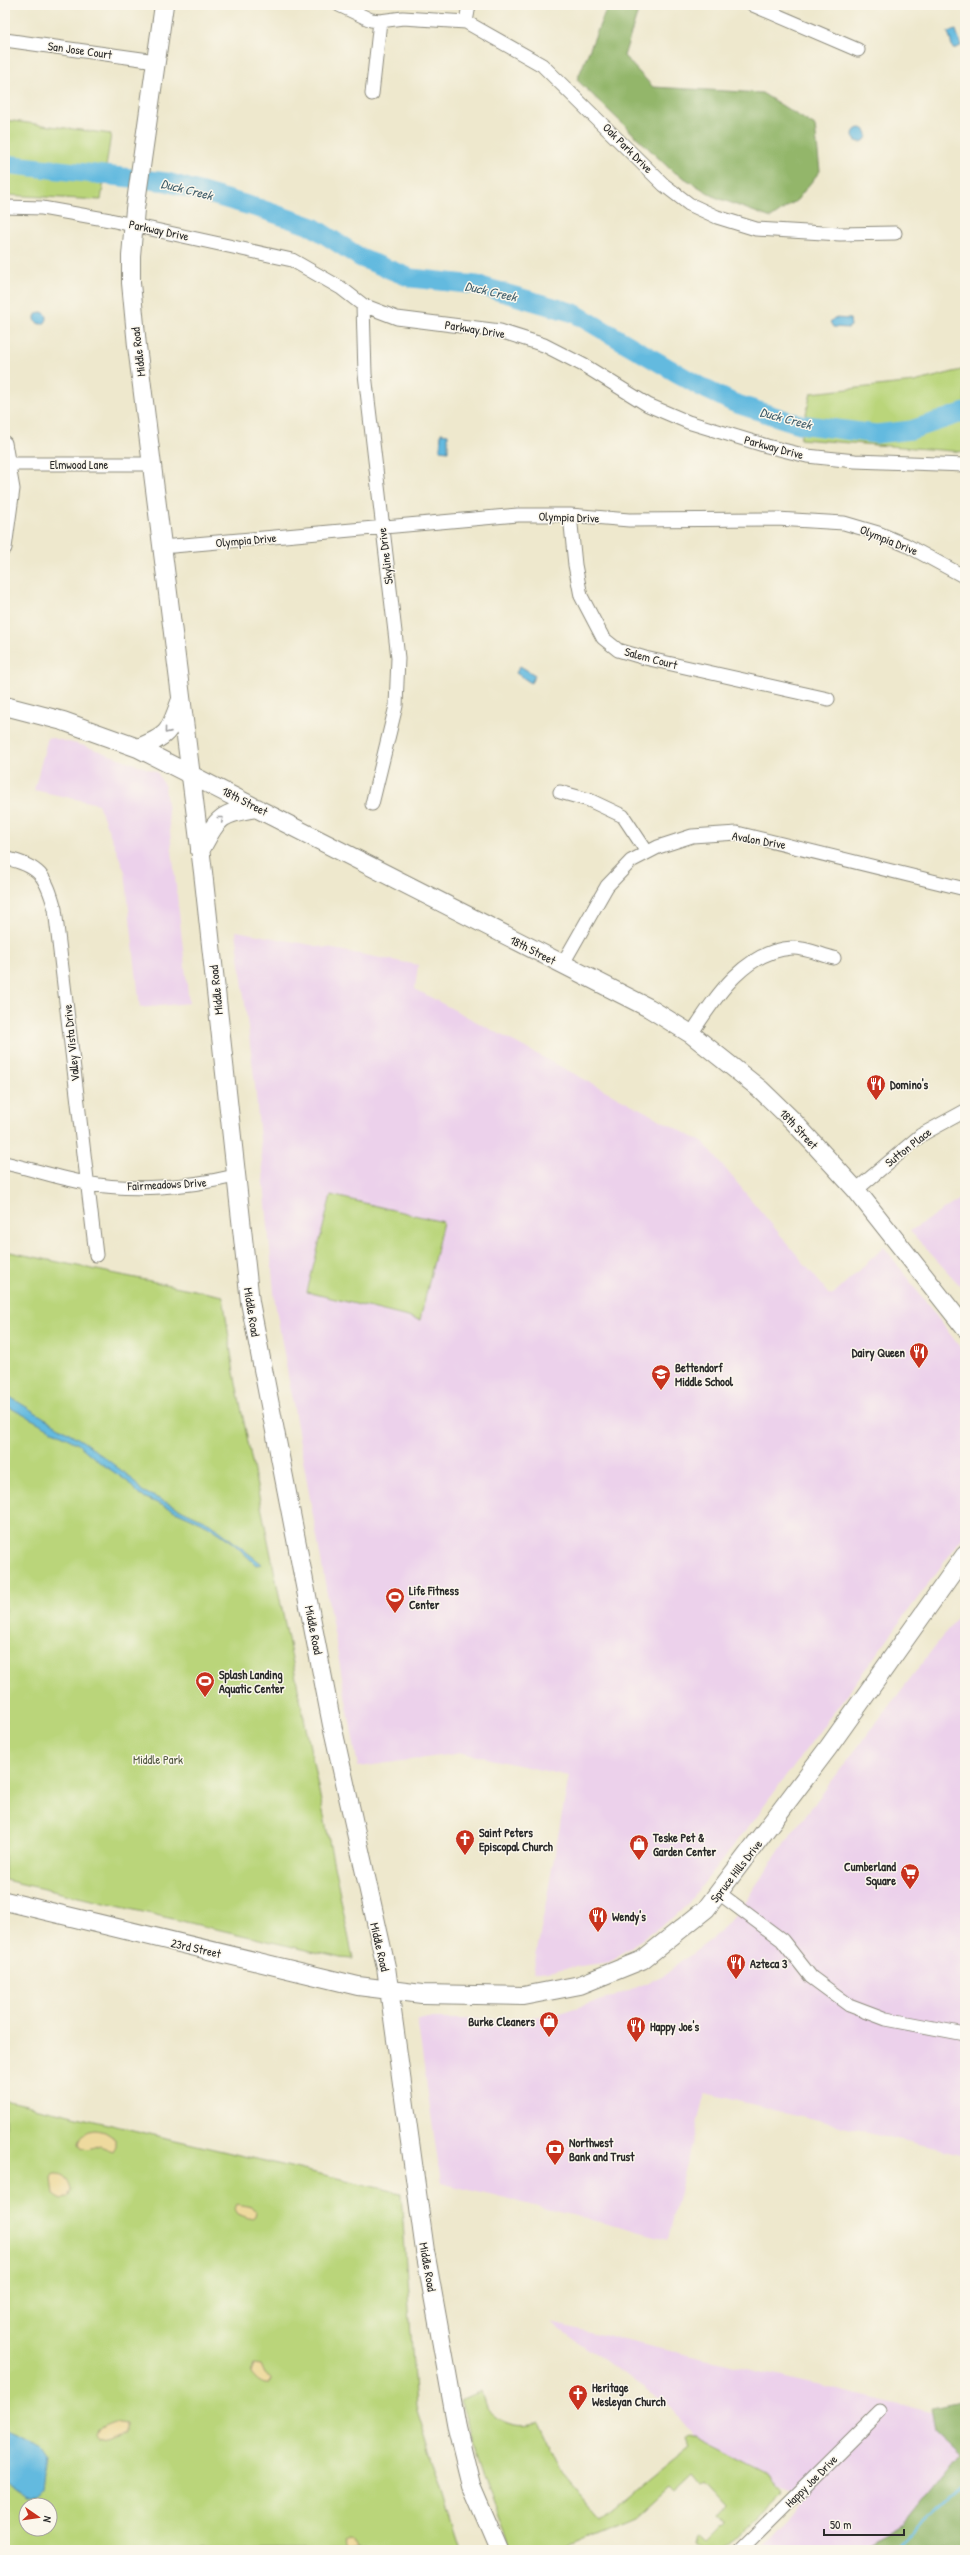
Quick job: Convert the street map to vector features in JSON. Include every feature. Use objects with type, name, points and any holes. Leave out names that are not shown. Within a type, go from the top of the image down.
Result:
[{"type":"main road","name":"Middle Road","points":[[164,5],[135,217],[131,283],[200,851],[235,1176],[259,1352],[332,1725],[386,1967],[425,2251],[458,2428],[471,2485],[499,2550]]},
{"type":"main road","name":"Middle Road","points":[[138,748],[158,740],[166,733],[171,727],[181,699]]},
{"type":"main road","name":"18th Street","points":[[5,706],[63,721],[138,748],[562,965],[650,1008],[691,1034],[760,1089],[793,1121],[856,1190],[965,1328]]},
{"type":"main road","points":[[200,851],[215,824],[226,815],[233,811],[257,808]]},
{"type":"main road","name":"Spruce Hills Drive","points":[[389,1990],[422,1994],[523,1996],[580,1986],[614,1973],[648,1956],[694,1920],[719,1893],[882,1674],[965,1555]]},
{"type":"main road","name":"23rd Street","points":[[5,1901],[358,1986],[389,1990]]},
{"type":"street","name":"Oak Park Drive","points":[[339,5],[371,20],[380,21],[403,18],[466,22],[542,65],[664,185],[689,204],[717,217],[756,229],[818,233],[895,234]]},
{"type":"street","points":[[466,22],[469,5]]},
{"type":"street","points":[[753,5],[858,50]]},
{"type":"street","points":[[372,94],[380,21]]},
{"type":"street","name":"San Jose Court","points":[[5,40],[156,61]]},
{"type":"street","name":"Parkway Drive","points":[[5,206],[135,217],[292,260],[335,284],[362,305],[397,318],[500,331],[544,345],[584,366],[648,405],[688,422],[767,446],[807,456],[855,462],[965,466]]},
{"type":"street","name":"Skyline Drive","points":[[362,305],[365,374],[397,666],[396,706],[372,804]]},
{"type":"street","points":[[5,443],[7,464],[13,489],[5,548]]},
{"type":"street","name":"Elmwood Lane","points":[[7,464],[152,464]]},
{"type":"street","name":"Olympia Drive","points":[[162,548],[382,529],[518,515],[570,515],[629,520],[777,518],[844,523],[878,533],[906,545],[965,577]]},
{"type":"street","name":"Salem Court","points":[[570,515],[575,565],[581,596],[603,638],[618,650],[645,658],[828,699]]},
{"type":"street","points":[[560,792],[589,800],[623,816],[647,852]]},
{"type":"street","name":"Avalon Drive","points":[[562,965],[607,886],[631,861],[647,852],[692,836],[737,833],[965,889]]},
{"type":"street","name":"Valley Vista Drive","points":[[5,858],[25,863],[42,875],[48,884],[55,909],[86,1183],[96,1255]]},
{"type":"street","points":[[691,1034],[721,989],[743,969],[772,953],[793,948],[834,958]]},
{"type":"street","name":"Sutton Place","points":[[856,1190],[921,1134],[965,1111]]},
{"type":"street","name":"Fairmeadows Drive","points":[[5,1163],[86,1183],[142,1188],[212,1182],[235,1176]]},
{"type":"street","points":[[719,1893],[782,1940],[811,1977],[849,2005],[886,2019],[965,2034]]},
{"type":"street","name":"Happy Joe Drive","points":[[740,2550],[880,2411]]},
{"type":"shaded area","points":[[48,737],[85,746],[157,772],[165,787],[189,1003],[140,1008],[125,872],[98,804],[34,790]]},
{"type":"shaded area","name":"Bettendorf Middle School","points":[[236,931],[418,965],[415,989],[704,1143],[831,1296],[884,1247],[965,1354],[965,1534],[756,1817],[682,1911],[609,1962],[533,1973],[569,1776],[462,1753],[358,1767],[275,1303],[255,1085]]},
{"type":"shaded area","points":[[965,1196],[965,1291],[910,1231]]},
{"type":"shaded area","points":[[965,1607],[965,2155],[705,2093],[668,2239],[441,2183],[417,2019],[509,2019],[551,2015],[613,1997],[662,1976],[712,1939],[736,1915],[785,1842]]},
{"type":"shaded area","points":[[551,2323],[965,2420],[965,2481],[907,2550],[757,2550],[810,2496],[789,2489],[698,2440],[667,2404]]},
{"type":"green space","points":[[608,5],[640,5],[624,56],[653,87],[762,93],[815,126],[820,171],[797,200],[771,218],[715,197],[671,170],[577,80]]},
{"type":"green space","points":[[5,120],[111,134],[101,200],[5,195]]},
{"type":"green space","points":[[965,369],[965,452],[800,439],[811,393],[914,382]]},
{"type":"green space","points":[[331,1195],[443,1222],[420,1320],[307,1292]]},
{"type":"green space","name":"Middle Park","points":[[5,1251],[223,1296],[234,1373],[353,1959],[341,1958],[5,1880]]},
{"type":"green space","points":[[5,2100],[401,2193],[416,2407],[461,2550],[5,2550]]},
{"type":"green space","points":[[482,2391],[486,2405],[490,2412],[500,2420],[519,2426],[525,2426],[538,2422],[562,2474],[600,2519],[689,2447],[685,2439],[688,2435],[694,2436],[772,2476],[784,2490],[722,2550],[705,2550],[697,2543],[699,2534],[707,2541],[725,2523],[719,2515],[726,2507],[705,2484],[701,2487],[692,2476],[674,2493],[668,2487],[634,2518],[567,2546],[565,2550],[514,2550],[484,2476],[460,2400]]},
{"type":"green space","points":[[965,2396],[963,2550],[858,2550],[863,2545],[902,2524],[960,2452],[936,2430],[932,2408],[956,2403]]},
{"type":"sand","points":[[96,2130],[105,2132],[116,2139],[116,2146],[113,2151],[100,2146],[88,2150],[81,2148],[79,2143],[83,2135],[87,2132]]},
{"type":"sand","points":[[54,2175],[63,2177],[69,2184],[71,2190],[68,2197],[60,2198],[54,2194],[52,2179]]},
{"type":"sand","points":[[236,2204],[252,2207],[256,2212],[255,2217],[252,2219],[237,2214],[234,2209]]},
{"type":"sand","points":[[254,2364],[261,2365],[265,2374],[271,2379],[270,2385],[261,2383],[254,2378],[251,2372]]},
{"type":"sand","points":[[115,2422],[126,2424],[126,2433],[106,2441],[98,2439],[95,2435],[97,2429]]},
{"type":"sand","points":[[351,2540],[354,2541],[357,2550],[345,2550],[346,2542]]},
{"type":"water","points":[[956,30],[961,46],[953,49],[948,32]]},
{"type":"water","points":[[860,128],[865,130],[867,135],[865,140],[860,142],[855,140],[853,135],[855,130]]},
{"type":"water","points":[[41,312],[45,314],[47,318],[45,322],[41,324],[37,322],[35,318],[37,314]]},
{"type":"water","points":[[834,318],[850,319],[851,326],[848,328],[833,327],[830,322]]},
{"type":"water","points":[[441,433],[448,434],[448,451],[440,450]]},
{"type":"water","points":[[520,666],[535,675],[531,683],[516,673]]},
{"type":"water","points":[[5,1394],[84,1442],[130,1477],[142,1491],[210,1523],[262,1564],[256,1565],[231,1541],[207,1525],[139,1495],[127,1481],[99,1462],[78,1444],[5,1405]]},
{"type":"water","points":[[5,2431],[40,2446],[46,2455],[42,2490],[38,2496],[28,2496],[5,2483]]},
{"type":"waterway","name":"Duck Creek","points":[[5,164],[167,182],[261,209],[313,227],[361,258],[411,278],[477,285],[574,313],[701,387],[734,403],[799,424],[876,434],[911,430],[965,412]]},
{"type":"waterway","points":[[891,2550],[911,2535],[965,2485]]},
{"type":"place","name":"Domino's","points":[[876,1101]]},
{"type":"place","name":"Dairy Queen","points":[[919,1369]]},
{"type":"place","name":"Bettendorf Middle School","points":[[661,1391]]},
{"type":"place","name":"Life Fitness Center","points":[[395,1614]]},
{"type":"place","name":"Splash Landing Aquatic Center","points":[[205,1698]]},
{"type":"place","name":"Saint Peters Episcopal Church","points":[[465,1856]]},
{"type":"place","name":"Teske Pet & Garden Center","points":[[639,1861]]},
{"type":"place","name":"Cumberland Square","points":[[910,1890]]},
{"type":"place","name":"Wendy's","points":[[598,1933]]},
{"type":"place","name":"Azteca 3","points":[[736,1980]]},
{"type":"place","name":"Burke Cleaners","points":[[549,2038]]},
{"type":"place","name":"Happy Joe's","points":[[636,2043]]},
{"type":"place","name":"Northwest Bank and Trust","points":[[555,2166]]},
{"type":"place","name":"Heritage Wesleyan Church","points":[[578,2411]]}]
